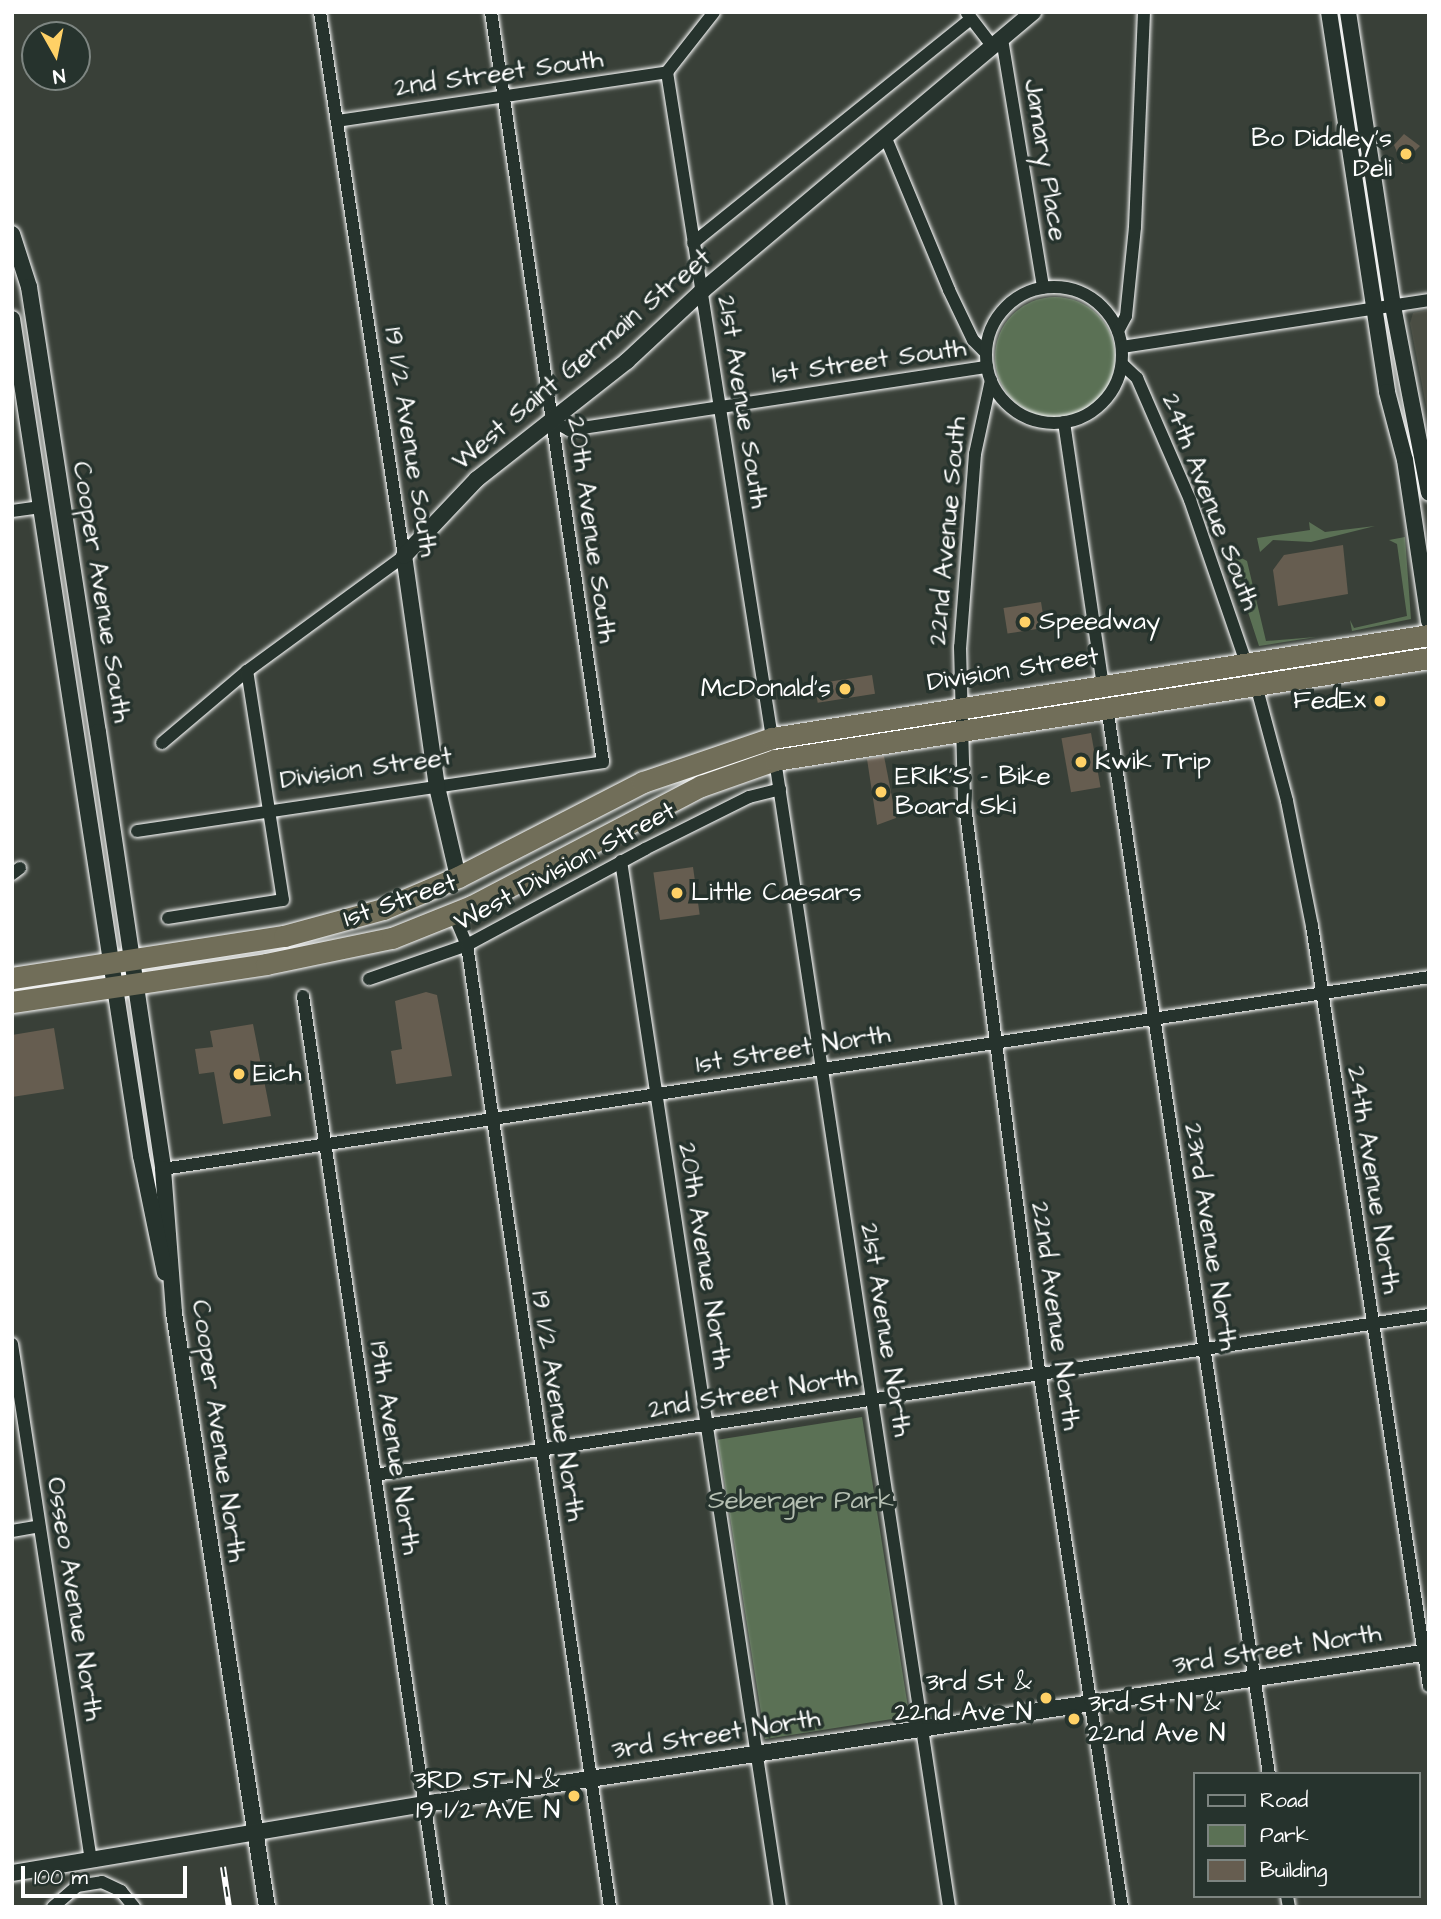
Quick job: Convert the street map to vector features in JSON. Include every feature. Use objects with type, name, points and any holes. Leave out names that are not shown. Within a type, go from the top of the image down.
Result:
[{"type":"highway","name":"Division Street","points":[[772,738],[959,706],[1429,635]]},
{"type":"highway","name":"Division Street","points":[[775,760],[1429,658]]},
{"type":"highway","name":"1st Street","points":[[12,978],[314,929],[383,909],[458,877],[654,777],[772,738]]},
{"type":"highway","name":"1st Street","points":[[12,1002],[337,952],[454,915],[652,809],[775,760]]},
{"type":"main road","name":"West Saint Germain Street","points":[[404,556],[477,478],[553,421],[702,290],[1033,12]]},
{"type":"main road","points":[[1329,12],[1375,309],[1415,526],[1429,621]]},
{"type":"main road","points":[[1348,12],[1392,306],[1429,493]]},
{"type":"main road","name":"Cooper Avenue South","points":[[12,234],[39,347],[122,962]]},
{"type":"main road","points":[[12,319],[41,507],[122,962]]},
{"type":"main road","name":"19 1/2 Avenue South","points":[[404,556],[437,787],[458,877]]},
{"type":"main road","name":"Cooper Avenue North","points":[[122,962],[163,1169],[174,1313],[267,1907]]},
{"type":"main road","points":[[125,986],[152,1220],[174,1313]]},
{"type":"main road","name":"3rd Street North","points":[[12,1873],[425,1804],[1091,1705],[1426,1652]]},
{"type":"street","name":"19 1/2 Avenue South","points":[[320,12],[404,556]]},
{"type":"street","name":"20th Avenue South","points":[[491,12],[603,762]]},
{"type":"street","points":[[667,72],[714,12]]},
{"type":"street","points":[[1118,331],[1125,316],[1136,214],[1143,12]]},
{"type":"street","name":"Jamary Place","points":[[969,15],[998,43],[1043,288]]},
{"type":"street","name":"West Saint Germain Street","points":[[693,243],[969,15]]},
{"type":"street","name":"2nd Street South","points":[[337,121],[667,72]]},
{"type":"street","name":"21st Avenue South","points":[[667,72],[722,407],[772,738]]},
{"type":"street","points":[[885,136],[954,300],[973,340],[986,353]]},
{"type":"street","points":[[1043,288],[1088,296],[1118,331],[1122,364],[1103,403],[1064,422],[1020,414],[989,373],[986,353],[1003,310],[1043,288]]},
{"type":"street","points":[[1122,347],[1429,300]]},
{"type":"street","name":"24th Avenue South","points":[[1122,364],[1137,378],[1190,500],[1245,663]]},
{"type":"street","name":"1st Street South","points":[[553,421],[569,430],[722,407],[989,373]]},
{"type":"street","name":"22nd Avenue South","points":[[959,730],[974,467],[989,373]]},
{"type":"street","points":[[1064,422],[1102,685]]},
{"type":"street","points":[[12,511],[41,507]]},
{"type":"street","name":"West Saint Germain Street","points":[[162,743],[247,671],[404,556]]},
{"type":"street","points":[[168,918],[283,900],[247,671]]},
{"type":"street","name":"24th Avenue North","points":[[1256,685],[1287,800],[1322,993],[1372,1324],[1426,1652],[1429,1686]]},
{"type":"street","name":"23rd Avenue North","points":[[1107,707],[1269,1772]]},
{"type":"street","name":"22nd Avenue North","points":[[959,730],[994,1043],[1040,1374],[1122,1907]]},
{"type":"street","name":"21st Avenue North","points":[[775,760],[949,1907]]},
{"type":"street","name":"Division Street","points":[[137,831],[603,762]]},
{"type":"street","name":"West Division Street","points":[[369,979],[467,945],[621,861],[749,797],[780,789]]},
{"type":"street","name":"20th Avenue North","points":[[621,861],[780,1907]]},
{"type":"street","name":"19 1/2 Avenue North","points":[[454,915],[467,945],[610,1907]]},
{"type":"street","name":"1st Street North","points":[[163,1169],[1429,977]]},
{"type":"street","name":"19th Avenue North","points":[[303,996],[440,1907]]},
{"type":"street","name":"2nd Street North","points":[[375,1475],[1429,1315]]},
{"type":"street","name":"Osseo Avenue North","points":[[12,1343],[91,1861]]},
{"type":"street","points":[[12,1531],[39,1526]]},
{"type":"street","points":[[53,1907],[77,1886],[102,1882],[121,1891],[134,1907]]},
{"type":"shaded area","points":[[1429,310],[1429,420],[1410,323],[1413,313]]},
{"type":"green space","points":[[1055,297],[1078,302],[1097,315],[1110,334],[1115,357],[1110,380],[1097,399],[1078,412],[1055,417],[1032,412],[1013,399],[1000,380],[995,357],[1000,334],[1013,315],[1032,302]]},
{"type":"green space","points":[[1309,522],[1325,532],[1375,526],[1311,542],[1273,540],[1260,552],[1257,538],[1310,530]]},
{"type":"green space","points":[[1405,537],[1411,619],[1352,631],[1350,620],[1354,628],[1407,616],[1397,544],[1389,540]]},
{"type":"green space","points":[[1236,555],[1247,561],[1266,641],[1316,637],[1259,646],[1230,557]]},
{"type":"green space","name":"Seberger Park","points":[[862,1417],[909,1716],[765,1739],[718,1440]]},
{"type":"building","name":"Bo Diddley's Deli","points":[[1404,134],[1420,146],[1402,164],[1394,145]]},
{"type":"building","points":[[1343,545],[1348,594],[1278,606],[1273,570],[1284,555]]},
{"type":"building","name":"Speedway","points":[[1041,602],[1045,628],[1008,634],[1003,608]]},
{"type":"building","name":"McDonald's","points":[[872,675],[875,694],[818,703],[815,684]]},
{"type":"building","name":"Kwik Trip","points":[[1091,733],[1101,787],[1071,792],[1061,738]]},
{"type":"building","name":"ERIK'S - Bike Board Ski","points":[[884,756],[896,818],[877,825],[867,759]]},
{"type":"building","name":"Little Caesars","points":[[693,867],[700,915],[660,920],[653,873]]},
{"type":"building","points":[[426,992],[437,995],[452,1076],[396,1084],[391,1051],[402,1049],[395,1001]]},
{"type":"building","name":"Eich","points":[[253,1024],[271,1116],[223,1124],[214,1072],[199,1074],[195,1049],[213,1047],[210,1031]]},
{"type":"building","points":[[54,1028],[64,1089],[12,1097],[12,1035]]},
{"type":"railway","points":[[223,1867],[229,1907]]},
{"type":"place","name":"Bo Diddley's Deli","points":[[1406,154]]},
{"type":"place","name":"Speedway","points":[[1025,622]]},
{"type":"place","name":"McDonald's","points":[[845,689]]},
{"type":"place","name":"FedEx","points":[[1380,701]]},
{"type":"place","name":"Kwik Trip","points":[[1081,762]]},
{"type":"place","name":"ERIK'S - Bike Board Ski","points":[[881,792]]},
{"type":"place","name":"Little Caesars","points":[[677,893]]},
{"type":"place","name":"Eich","points":[[239,1074]]},
{"type":"place","name":"3rd St & 22nd Ave N","points":[[1046,1698]]},
{"type":"place","name":"3rd St N & 22nd Ave N","points":[[1074,1719]]},
{"type":"place","name":"3RD ST N & 19 1/2 AVE N","points":[[574,1796]]}]
